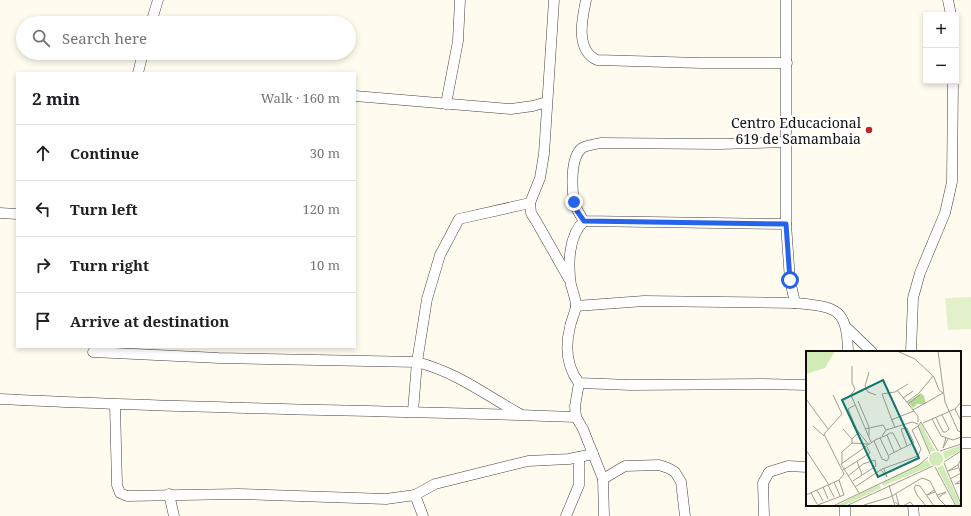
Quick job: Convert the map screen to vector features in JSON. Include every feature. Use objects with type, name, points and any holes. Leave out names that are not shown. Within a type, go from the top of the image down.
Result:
[{"type":"street","points":[[153,16],[158,0]]},
{"type":"street","points":[[446,104],[458,41],[460,0]]},
{"type":"street","points":[[554,0],[544,154],[540,178],[530,203],[531,213],[562,264],[571,282]]},
{"type":"street","points":[[586,0],[583,18],[582,41],[586,52],[590,57],[597,60],[701,63],[787,63]]},
{"type":"street","points":[[786,0],[786,224],[790,280],[795,303]]},
{"type":"street","points":[[948,0],[950,12]]},
{"type":"street","points":[[138,72],[141,60]]},
{"type":"street","points":[[911,351],[913,298],[920,273],[945,214],[952,182],[953,84]]},
{"type":"street","points":[[356,96],[511,108],[533,106],[548,102]]},
{"type":"street","points":[[584,221],[577,211],[574,202],[572,183],[575,160],[584,147],[601,144],[720,144],[786,142]]},
{"type":"street","points":[[413,411],[417,362],[427,299],[440,255],[459,219],[530,203]]},
{"type":"street","points":[[0,212],[16,214]]},
{"type":"street","points":[[584,221],[786,224]]},
{"type":"street","points":[[584,221],[574,234],[571,261],[571,282],[576,306],[569,330],[567,352],[572,374],[580,383],[631,385],[806,385]]},
{"type":"street","points":[[576,306],[644,301],[795,303],[832,308],[841,316],[847,328],[871,351]]},
{"type":"street","points":[[847,328],[848,351]]},
{"type":"street","points":[[93,352],[211,358],[417,362],[440,368],[460,377],[522,415]]},
{"type":"street","points":[[580,383],[575,406],[576,417],[583,428],[603,479],[604,516]]},
{"type":"street","points":[[0,399],[116,405],[413,411],[576,417]]},
{"type":"street","points":[[116,405],[117,485],[120,493],[127,496],[169,494],[238,494],[386,499],[415,495],[435,484],[528,461],[579,457],[593,454]]},
{"type":"street","points":[[566,516],[579,485],[579,457]]},
{"type":"street","points":[[603,479],[624,466],[659,465],[668,468],[675,472],[681,482],[685,516]]},
{"type":"street","points":[[764,516],[763,483],[769,472],[788,466],[806,466]]},
{"type":"street","points":[[169,494],[174,516]]},
{"type":"street","points":[[415,495],[423,516]]},
{"type":"street","points":[[844,516],[845,506]]},
{"type":"street","points":[[913,506],[914,516]]},
{"type":"green space","points":[[971,297],[971,329],[948,330],[945,298]]},
{"type":"place","name":"Centro Educacional 619 de Samambaia","points":[[869,130]]},
{"type":"route","points":[[574,202],[577,211],[584,221],[786,224],[790,280]]}]
